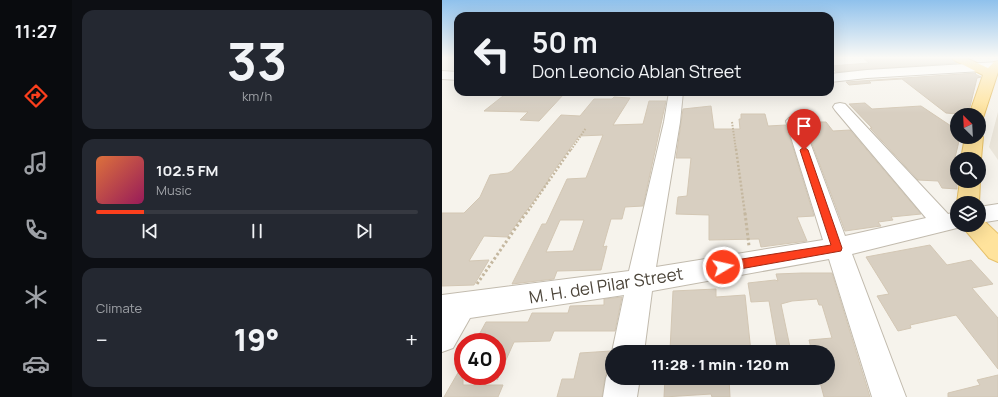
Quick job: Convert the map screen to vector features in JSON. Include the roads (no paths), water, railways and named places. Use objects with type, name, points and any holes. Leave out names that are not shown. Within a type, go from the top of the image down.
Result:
[{"type":"main road","points":[[980,108],[992,77]]},
{"type":"main road","points":[[980,232],[998,251]]},
{"type":"street","points":[[629,345],[640,281],[672,122],[675,96]]},
{"type":"street","points":[[840,107],[950,222]]},
{"type":"street","points":[[794,121],[889,397]]},
{"type":"street","points":[[986,214],[998,212]]},
{"type":"street","name":"M. H. del Pilar Street","points":[[452,308],[640,281],[751,263],[837,248],[950,222]]},
{"type":"street","points":[[442,337],[452,308]]},
{"type":"street","points":[[620,397],[622,385]]}]
